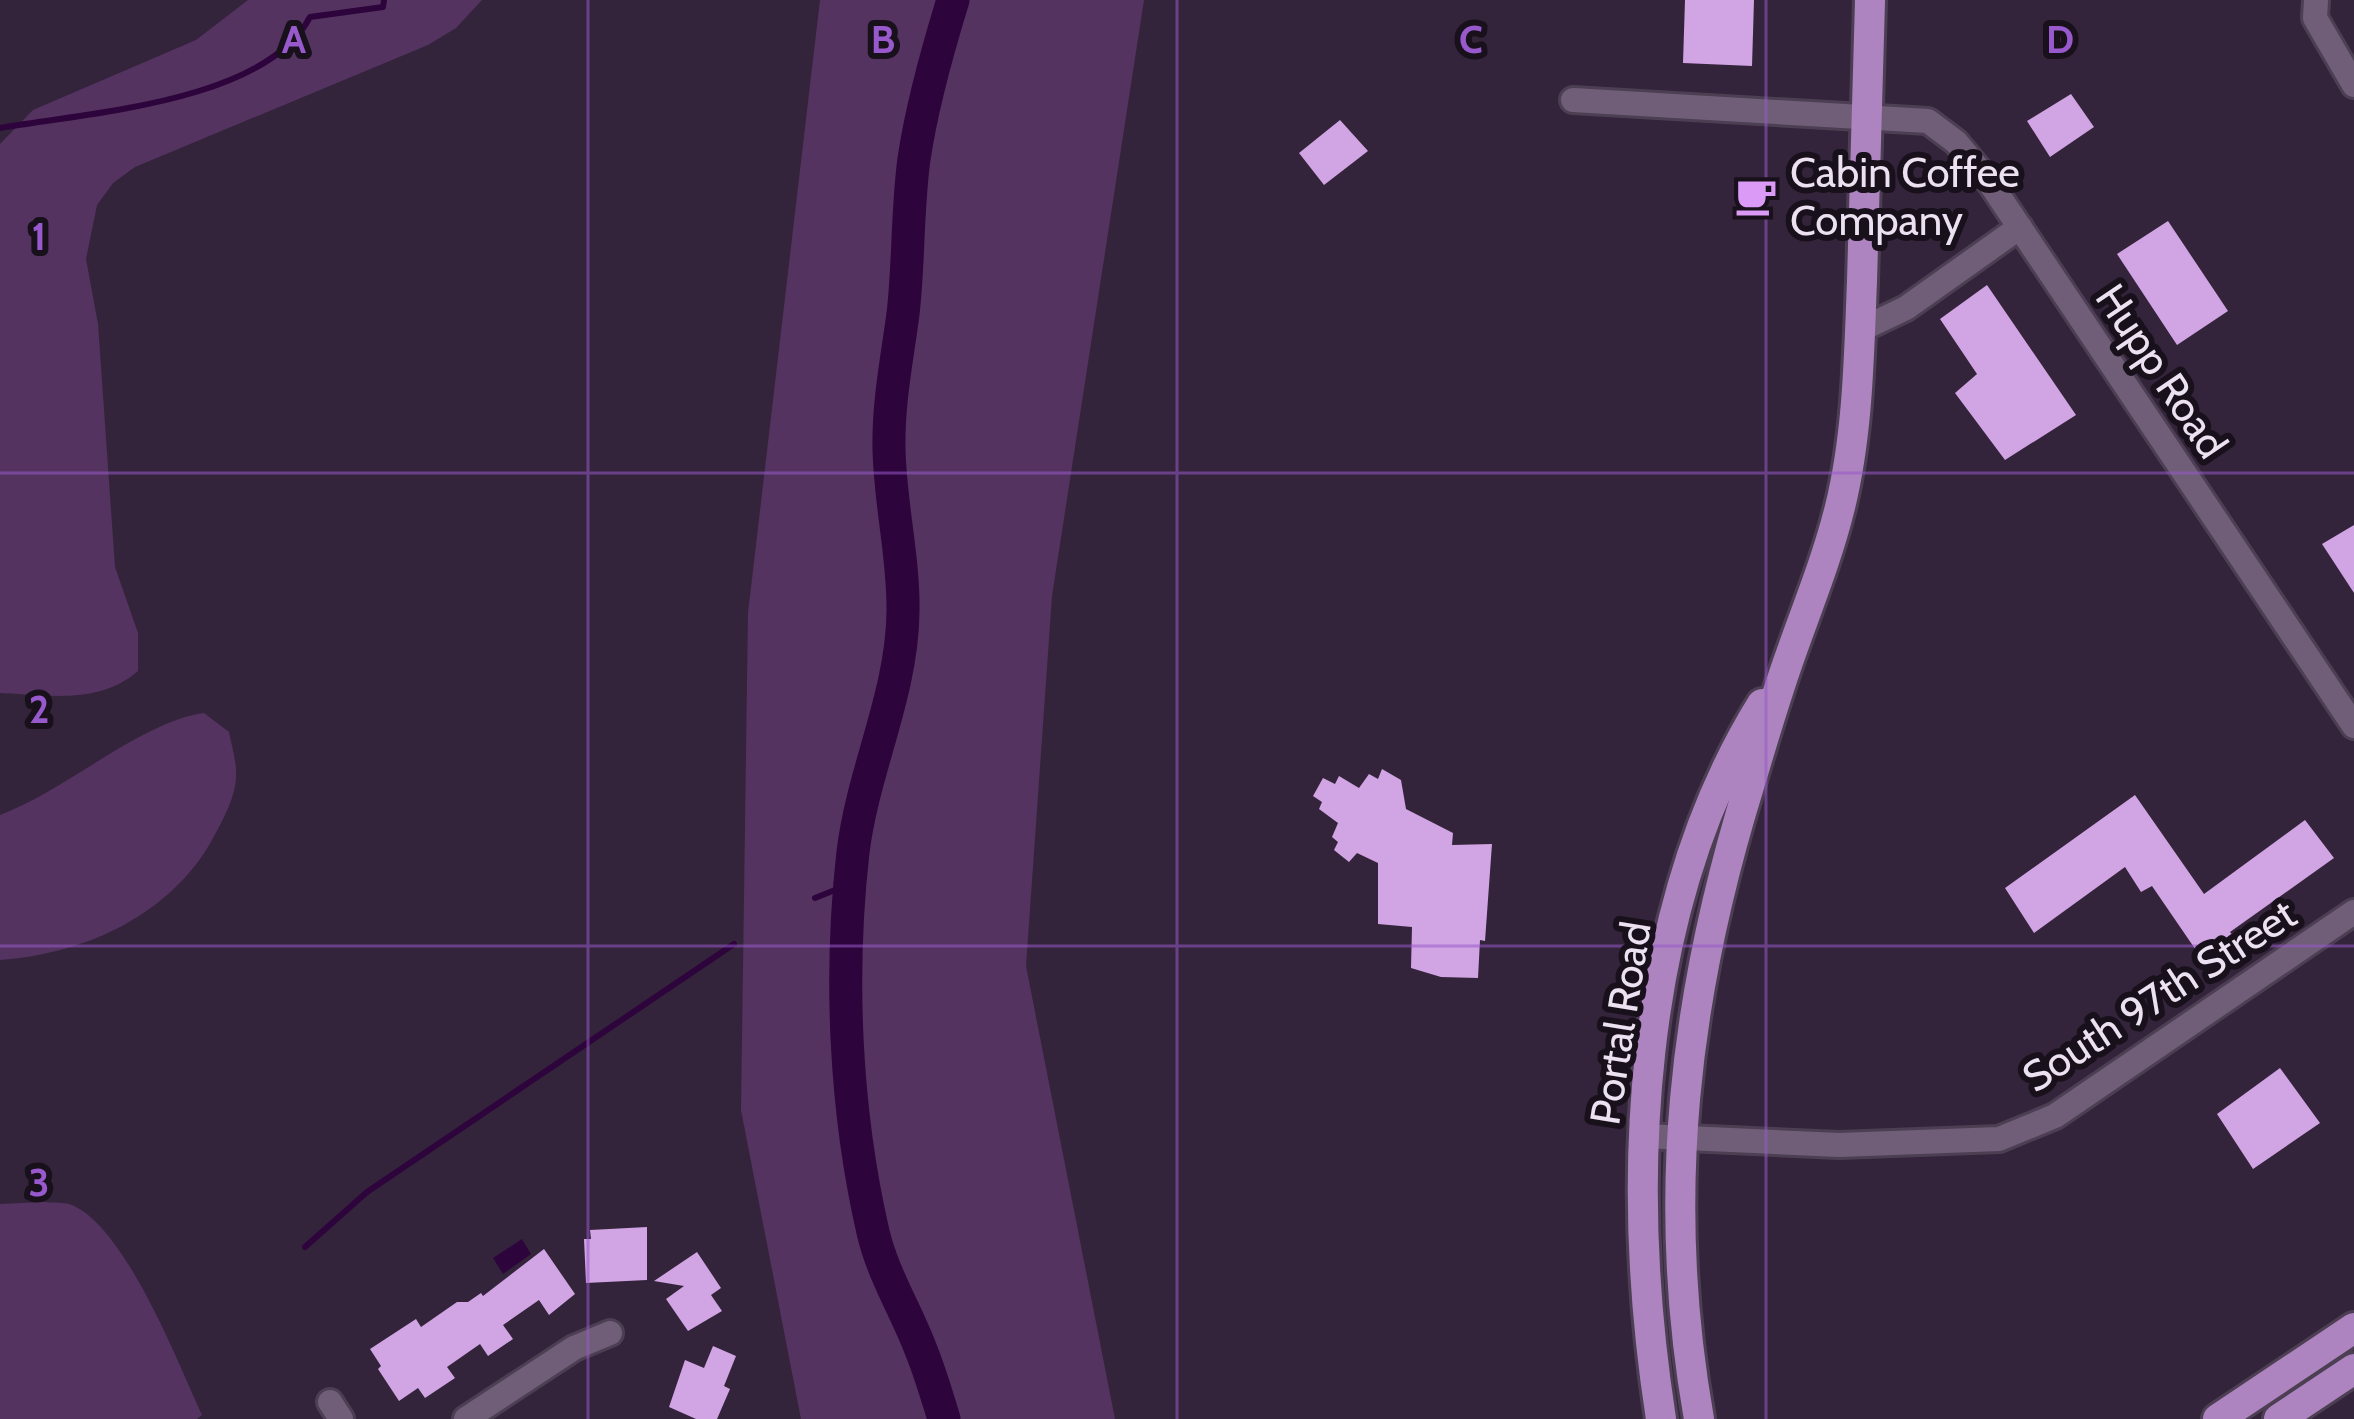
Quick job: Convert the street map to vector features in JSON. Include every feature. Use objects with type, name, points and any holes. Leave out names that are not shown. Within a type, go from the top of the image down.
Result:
[{"type":"main road","name":"Portal Road","points":[[1699,1419],[1682,1306],[1681,1138],[1687,1056],[1731,845],[1823,569],[1852,442],[1870,0]]},
{"type":"main road","name":"Portal Road","points":[[1661,1419],[1646,1304],[1644,1136],[1660,995],[1688,874],[1718,790],[1742,737],[1788,663]]},
{"type":"main road","points":[[2218,1419],[2350,1338]]},
{"type":"main road","points":[[2279,1419],[2354,1369]]},
{"type":"street","points":[[2316,0],[2315,18],[2354,85]]},
{"type":"street","name":"Hupp Road","points":[[1574,100],[1928,121],[1956,142],[2020,227],[2354,726]]},
{"type":"street","points":[[1860,330],[1906,308],[2020,227]]},
{"type":"street","name":"South 97th Street","points":[[1644,1136],[1839,1145],[1999,1139],[2055,1116],[2354,912]]},
{"type":"street","points":[[466,1419],[574,1348],[610,1333]]},
{"type":"shaded area","points":[[248,0],[482,0],[456,28],[428,45],[135,167],[113,183],[97,205],[86,259],[98,324],[115,567],[138,633],[138,671],[123,682],[90,693],[0,693],[0,144],[33,110],[196,40]]},
{"type":"shaded area","points":[[820,0],[1144,0],[1052,596],[1026,966],[1115,1419],[801,1419],[741,1110],[748,613]]},
{"type":"shaded area","points":[[204,713],[229,732],[236,778],[224,818],[194,866],[173,890],[122,926],[63,949],[0,960],[0,815],[155,729]]},
{"type":"shaded area","points":[[0,1204],[72,1205],[112,1240],[165,1332],[202,1415],[197,1419],[0,1419]]},
{"type":"shaded area","points":[[522,1239],[531,1254],[503,1274],[493,1258]]},
{"type":"building","points":[[1685,0],[1754,0],[1752,66],[1683,63]]},
{"type":"building","points":[[2071,94],[2094,127],[2050,157],[2027,121]]},
{"type":"building","points":[[1340,120],[1368,151],[1324,185],[1299,153]]},
{"type":"building","points":[[2168,221],[2228,311],[2177,345],[2117,254]]},
{"type":"building","points":[[1987,285],[2076,415],[2005,460],[1955,393],[1977,374],[1940,319]]},
{"type":"building","points":[[2354,525],[2354,593],[2322,544]]},
{"type":"building","points":[[1382,769],[1401,780],[1406,809],[1453,833],[1452,845],[1492,844],[1478,978],[1441,977],[1411,968],[1412,927],[1378,924],[1378,863],[1357,853],[1349,862],[1334,850],[1338,842],[1332,837],[1338,823],[1319,809],[1322,802],[1313,796],[1323,778],[1335,784],[1339,776],[1359,788],[1369,774],[1378,779]]},
{"type":"building","points":[[2135,795],[2204,894],[2305,820],[2334,858],[2230,932],[2234,937],[2202,959],[2152,886],[2141,892],[2125,867],[2034,933],[2005,888]]},
{"type":"building","points":[[2280,1068],[2320,1123],[2253,1169],[2217,1114]]},
{"type":"building","points":[[647,1227],[647,1280],[586,1283],[584,1239],[591,1239],[590,1230]]},
{"type":"building","points":[[544,1249],[575,1294],[549,1315],[539,1300],[503,1325],[513,1339],[488,1356],[480,1344],[447,1367],[455,1378],[425,1398],[418,1388],[399,1401],[370,1349],[416,1319],[421,1327],[457,1302],[483,1296]]},
{"type":"building","points":[[697,1252],[721,1288],[711,1295],[722,1311],[688,1331],[666,1299],[684,1286],[654,1281]]},
{"type":"building","points":[[713,1346],[736,1356],[724,1386],[730,1389],[717,1419],[696,1419],[669,1407],[685,1360],[704,1368]]},
{"type":"waterway","points":[[0,128],[125,109],[216,86],[288,46],[310,17],[383,7],[384,0]]},
{"type":"waterway","points":[[944,1419],[873,1232],[851,1091],[846,947],[858,822],[901,643],[903,592],[889,432],[912,178],[926,99],[953,0]]},
{"type":"waterway","points":[[815,898],[850,884]]},
{"type":"waterway","points":[[305,1247],[367,1192],[734,944]]},
{"type":"place","name":"Cabin Coffee Company","points":[[1756,196]]}]
